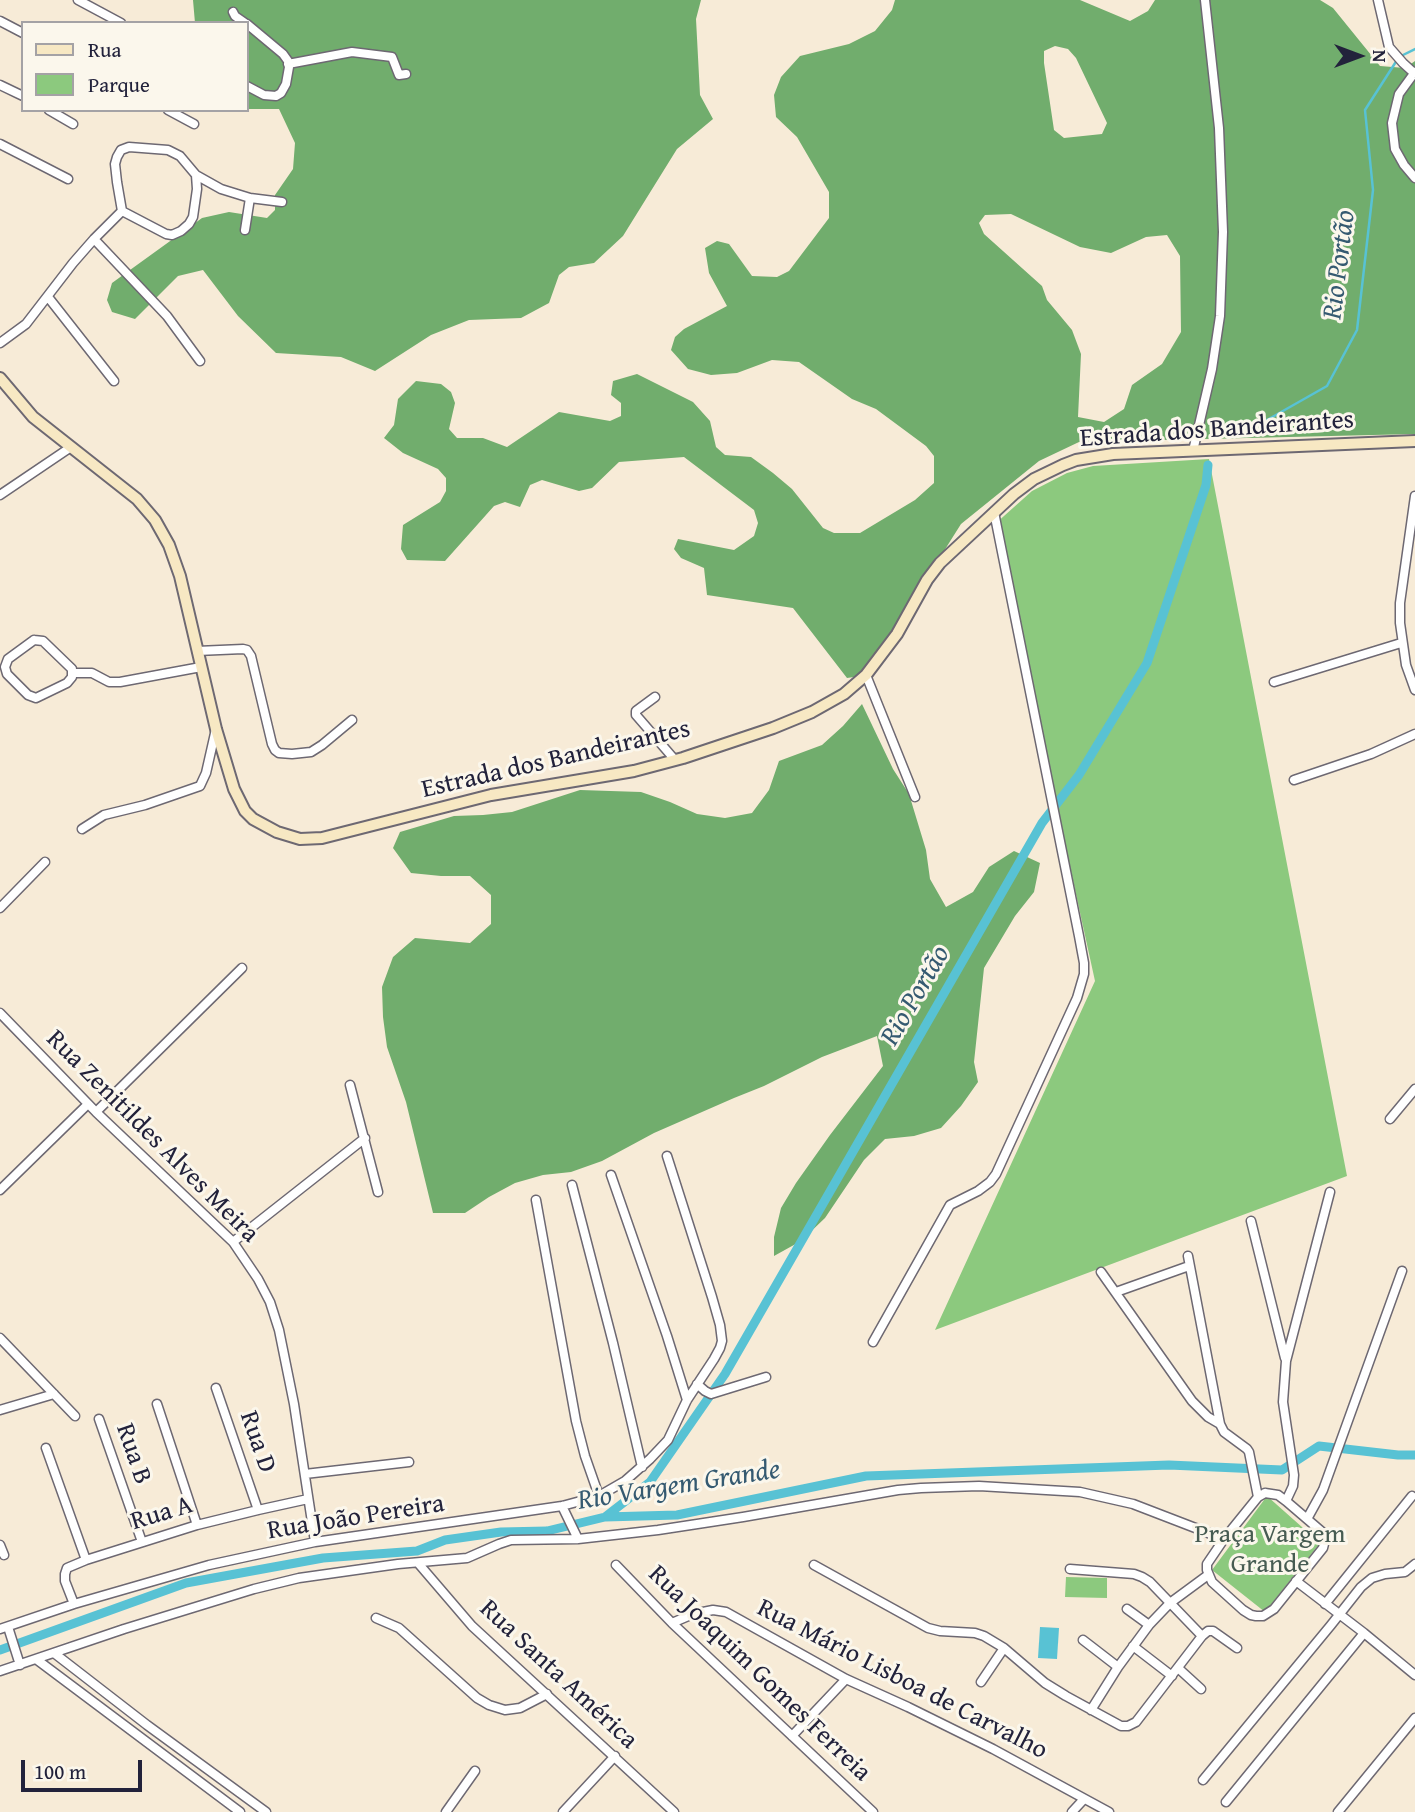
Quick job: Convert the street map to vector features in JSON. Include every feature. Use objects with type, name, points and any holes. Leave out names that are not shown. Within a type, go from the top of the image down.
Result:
[{"type":"main road","name":"Estrada dos Bandeirantes","points":[[0,378],[33,416],[137,499],[155,520],[169,545],[180,576],[229,779],[245,811],[253,819],[264,826],[300,839],[334,836],[491,795],[609,776],[675,760],[773,728],[812,712],[844,694],[866,675],[897,634],[927,580],[994,512],[1034,479],[1076,460],[1113,454],[1415,441]]},
{"type":"street","points":[[78,0],[117,21]]},
{"type":"street","points":[[1193,451],[1212,369],[1220,316],[1223,232],[1219,128],[1205,0]]},
{"type":"street","points":[[1378,0],[1389,47],[1403,64],[1415,73],[1399,94],[1392,123],[1395,149],[1415,178]]},
{"type":"street","points":[[233,12],[242,21]]},
{"type":"street","points":[[0,21],[21,32]]},
{"type":"street","points":[[248,26],[283,54],[288,64],[286,83],[281,93],[276,96],[264,95],[248,87]]},
{"type":"street","points":[[288,64],[352,52],[392,57],[399,75],[406,74]]},
{"type":"street","points":[[0,85],[21,95]]},
{"type":"street","points":[[52,112],[73,124]]},
{"type":"street","points":[[172,112],[194,124]]},
{"type":"street","points":[[0,144],[68,179]]},
{"type":"street","points":[[122,211],[115,164],[121,150],[129,147],[174,152],[196,176],[220,189],[250,198],[282,202]]},
{"type":"street","points":[[122,211],[166,234],[181,231],[189,225],[193,217],[196,176]]},
{"type":"street","points":[[246,230],[250,198]]},
{"type":"street","points":[[0,343],[26,324],[73,263],[122,211]]},
{"type":"street","points":[[94,239],[167,316],[200,361]]},
{"type":"street","points":[[48,297],[114,381]]},
{"type":"street","points":[[0,495],[71,447]]},
{"type":"street","points":[[1415,496],[1400,603],[1401,643],[1415,690]]},
{"type":"street","points":[[873,1342],[950,1205],[978,1191],[996,1174],[1077,998],[1084,974],[1084,963],[994,512]]},
{"type":"street","points":[[34,640],[38,640],[43,641],[72,669],[72,673],[67,683],[36,698],[7,674],[5,667],[8,659],[34,640]]},
{"type":"street","points":[[1274,682],[1401,643]]},
{"type":"street","points":[[197,651],[247,650],[251,656],[270,738],[279,753],[311,752],[352,720]]},
{"type":"street","points":[[72,673],[92,673],[109,682],[120,682],[201,667]]},
{"type":"street","points":[[866,675],[915,796]]},
{"type":"street","points":[[655,696],[636,711],[637,718],[675,760]]},
{"type":"street","points":[[82,829],[104,815],[145,805],[200,786],[206,773],[216,729]]},
{"type":"street","points":[[1294,780],[1371,754],[1415,734]]},
{"type":"street","points":[[0,908],[45,862]]},
{"type":"street","points":[[96,1112],[242,968]]},
{"type":"street","name":"Rua Zenitildes Alves Meira","points":[[0,1013],[96,1112],[233,1241],[258,1279],[279,1330],[294,1404],[315,1542]]},
{"type":"street","points":[[350,1085],[378,1192]]},
{"type":"street","points":[[1390,1119],[1415,1088]]},
{"type":"street","points":[[0,1190],[88,1104]]},
{"type":"street","points":[[233,1241],[365,1138]]},
{"type":"street","name":"Rua João Pereira","points":[[4,1628],[74,1604],[209,1565],[315,1542],[562,1506],[599,1496],[617,1486],[642,1467],[668,1440],[686,1403],[720,1348],[722,1335],[667,1156]]},
{"type":"street","points":[[611,1175],[667,1336],[686,1403]]},
{"type":"street","points":[[572,1185],[642,1467]]},
{"type":"street","points":[[1286,1501],[1293,1486],[1294,1475],[1283,1402],[1286,1361],[1330,1192]]},
{"type":"street","points":[[536,1200],[576,1421],[599,1496]]},
{"type":"street","points":[[1251,1221],[1286,1361]]},
{"type":"street","points":[[1188,1256],[1220,1424],[1224,1432],[1247,1449],[1251,1457],[1258,1497]]},
{"type":"street","points":[[1116,1292],[1189,1266]]},
{"type":"street","points":[[1307,1519],[1323,1490],[1402,1271]]},
{"type":"street","points":[[1101,1272],[1192,1401],[1208,1417],[1220,1424]]},
{"type":"street","points":[[0,1338],[75,1416]]},
{"type":"street","points":[[697,1384],[711,1394],[766,1377]]},
{"type":"street","name":"Rua D","points":[[216,1388],[258,1510]]},
{"type":"street","points":[[0,1410],[54,1394]]},
{"type":"street","points":[[157,1404],[197,1525]]},
{"type":"street","name":"Rua B","points":[[99,1419],[142,1542]]},
{"type":"street","points":[[46,1448],[86,1560]]},
{"type":"street","points":[[305,1474],[409,1462]]},
{"type":"street","points":[[0,1671],[124,1629],[299,1578],[467,1558],[504,1541],[743,1517],[898,1490],[979,1486],[1080,1492],[1133,1504],[1224,1539]]},
{"type":"street","points":[[1265,1493],[1278,1495],[1307,1519],[1325,1535],[1325,1544],[1274,1609],[1263,1616],[1251,1615],[1212,1582],[1207,1564],[1258,1497],[1265,1493]]},
{"type":"street","points":[[1325,1604],[1412,1496]]},
{"type":"street","name":"Rua A","points":[[74,1604],[65,1581],[67,1568],[197,1525],[308,1499]]},
{"type":"street","points":[[562,1506],[576,1535]]},
{"type":"street","points":[[0,1545],[4,1555]]},
{"type":"street","name":"Rua Santa América","points":[[418,1563],[472,1626],[674,1812]]},
{"type":"street","points":[[1203,1780],[1361,1587],[1372,1578],[1405,1572],[1415,1564]]},
{"type":"street","name":"Rua Joaquim Gomes Ferreia","points":[[616,1565],[672,1623],[873,1812]]},
{"type":"street","points":[[814,1566],[928,1628],[984,1636],[1004,1648],[1045,1683],[1121,1726],[1128,1726],[1136,1721],[1208,1631],[1213,1631],[1237,1648]]},
{"type":"street","points":[[1070,1569],[1134,1574],[1150,1582],[1202,1636]]},
{"type":"street","points":[[1091,1710],[1149,1625],[1170,1603],[1208,1575]]},
{"type":"street","points":[[1296,1581],[1415,1675]]},
{"type":"street","points":[[1127,1609],[1149,1625]]},
{"type":"street","name":"Rua Mário Lisboa de Carvalho","points":[[672,1623],[693,1614],[713,1610],[726,1612],[846,1679],[944,1725],[1109,1812]]},
{"type":"street","points":[[376,1618],[399,1628],[477,1698],[489,1705],[505,1710],[520,1708],[547,1694]]},
{"type":"street","points":[[4,1628],[12,1638],[20,1665]]},
{"type":"street","points":[[1226,1802],[1364,1633]]},
{"type":"street","points":[[1083,1640],[1118,1667]]},
{"type":"street","points":[[1133,1646],[1172,1676]]},
{"type":"street","points":[[981,1682],[1004,1648]]},
{"type":"street","points":[[54,1653],[266,1812]]},
{"type":"street","points":[[36,1659],[240,1812]]},
{"type":"street","points":[[1178,1668],[1201,1689]]},
{"type":"street","points":[[792,1736],[846,1679]]},
{"type":"street","points":[[1338,1812],[1415,1718]]},
{"type":"street","points":[[563,1812],[615,1756]]},
{"type":"street","points":[[446,1812],[475,1772]]},
{"type":"street","points":[[1072,1812],[1084,1800]]},
{"type":"green space","points":[[193,0],[701,0],[696,19],[700,95],[713,119],[677,149],[623,236],[594,263],[569,267],[559,275],[549,303],[521,318],[469,320],[431,335],[375,371],[341,357],[276,353],[238,316],[203,270],[178,276],[135,319],[112,312],[107,300],[112,283],[202,218],[229,212],[267,218],[275,210],[275,195],[293,169],[295,143],[279,109],[248,109],[248,21],[195,21]]},
{"type":"green space","points":[[895,0],[1080,0],[1130,21],[1148,11],[1155,0],[1320,0],[1333,8],[1380,66],[1405,68],[1415,61],[1415,434],[1079,442],[1039,461],[961,524],[874,662],[861,676],[847,678],[793,608],[707,595],[704,568],[681,558],[674,549],[678,539],[734,550],[754,536],[758,523],[754,510],[684,457],[619,462],[592,488],[579,491],[542,480],[530,485],[520,507],[505,502],[494,506],[445,561],[407,560],[401,549],[403,525],[440,502],[446,491],[446,478],[438,469],[403,453],[384,438],[394,425],[398,399],[416,381],[441,384],[451,392],[455,403],[449,429],[457,438],[483,438],[507,447],[559,412],[610,421],[621,416],[621,403],[611,395],[613,381],[637,374],[693,402],[710,421],[716,447],[725,455],[751,457],[773,473],[792,489],[823,528],[834,533],[860,533],[915,500],[934,483],[934,456],[926,446],[876,409],[852,399],[799,362],[772,360],[737,373],[711,375],[688,369],[671,350],[675,337],[684,329],[727,306],[709,273],[705,248],[717,241],[729,244],[752,276],[777,277],[789,271],[829,218],[829,192],[797,137],[776,117],[774,95],[781,77],[800,56],[849,44],[875,31],[892,10]],"holes":[[[1055,46],[1068,49],[1076,58],[1107,123],[1102,134],[1064,138],[1054,130],[1044,51]],[[1011,214],[1080,247],[1111,253],[1146,237],[1167,235],[1180,256],[1181,332],[1162,364],[1132,385],[1124,409],[1104,422],[1078,417],[1081,354],[1072,330],[1047,300],[1042,286],[984,234],[979,223],[985,215]]]},
{"type":"green space","points":[[1209,459],[1347,1176],[935,1330],[1095,981],[995,524],[1032,491],[1067,473],[1093,466]]},
{"type":"green space","points":[[862,704],[893,769],[909,794],[926,850],[930,879],[946,907],[973,892],[989,867],[1014,851],[1040,863],[1034,892],[1015,916],[984,968],[974,1062],[978,1082],[961,1106],[941,1128],[914,1136],[885,1139],[864,1160],[825,1218],[801,1241],[774,1256],[774,1237],[781,1208],[830,1135],[883,1066],[877,1036],[822,1057],[764,1086],[654,1133],[602,1161],[571,1172],[543,1175],[515,1183],[465,1213],[433,1213],[406,1102],[387,1047],[382,987],[393,957],[415,938],[470,943],[491,924],[491,895],[470,876],[411,873],[393,848],[400,832],[454,816],[512,812],[580,790],[641,792],[697,814],[725,818],[752,813],[769,790],[779,761],[822,745]]},
{"type":"green space","name":"Praça Vargem Grande","points":[[1267,1496],[1320,1543],[1265,1612],[1212,1570]]},
{"type":"green space","points":[[1066,1577],[1107,1578],[1107,1598],[1065,1597]]},
{"type":"water","points":[[1040,1627],[1059,1628],[1057,1659],[1038,1658]]},
{"type":"waterway","name":"Rio Portão","points":[[1224,435],[1239,426],[1267,420],[1327,386],[1357,330],[1373,190],[1365,110],[1399,57],[1415,49]]},
{"type":"waterway","name":"Rio Portão","points":[[605,1517],[650,1482],[725,1374],[1042,823],[1079,775],[1147,663],[1206,485],[1208,465]]},
{"type":"waterway","name":"Rio Vargem Grande","points":[[0,1650],[186,1583],[323,1558],[417,1551],[445,1540],[501,1532],[547,1531],[605,1517],[677,1515],[866,1476],[1169,1465],[1282,1470],[1319,1446],[1415,1455]]}]
